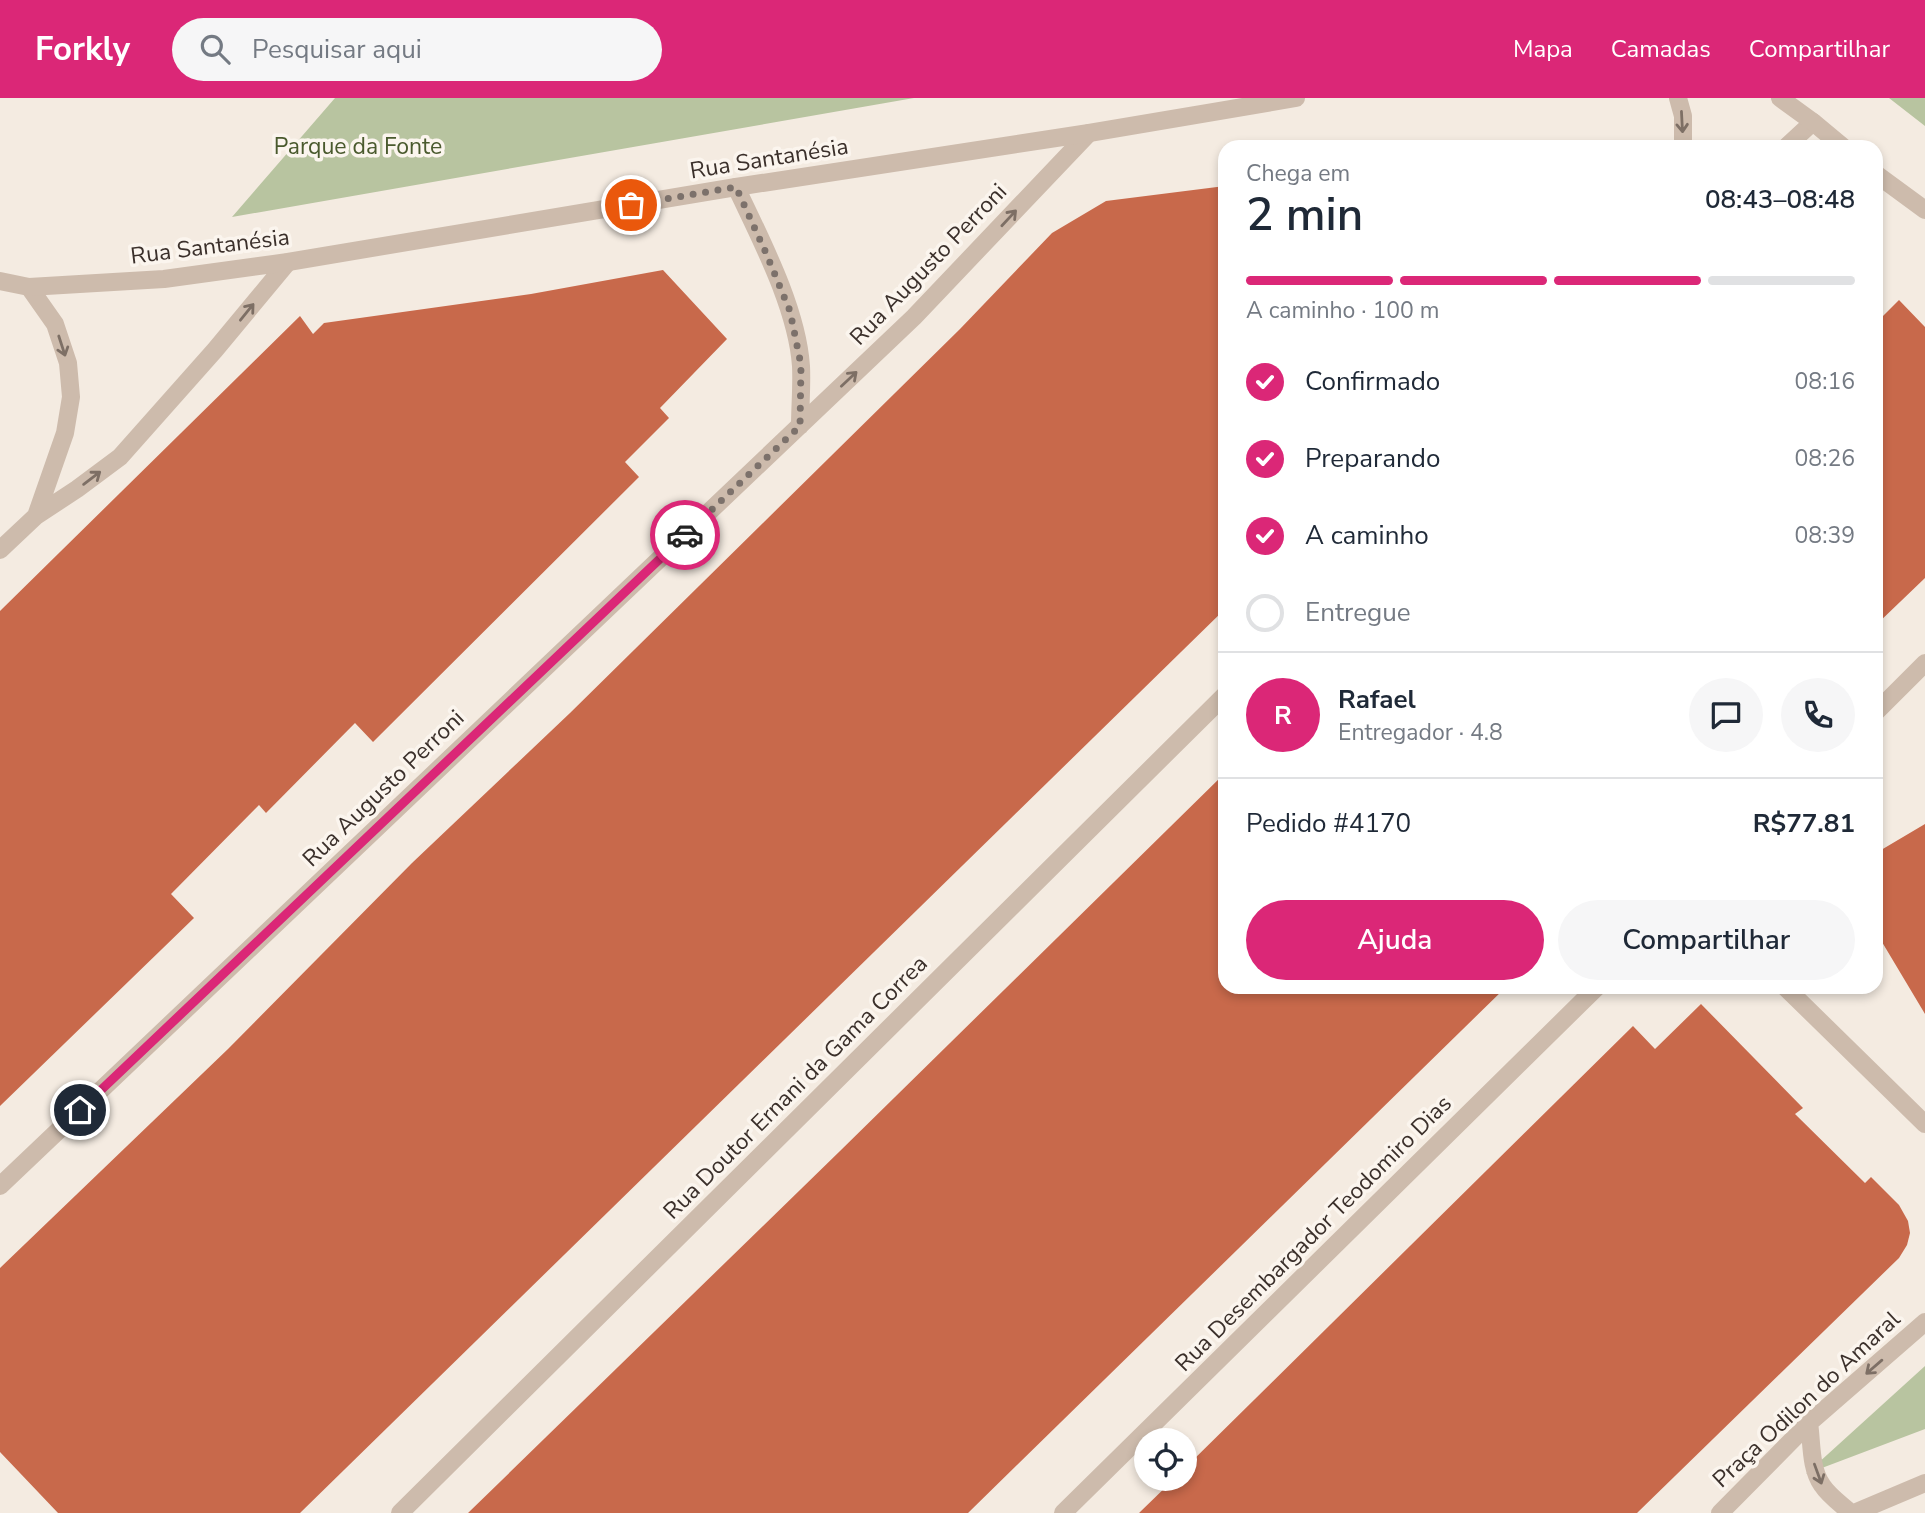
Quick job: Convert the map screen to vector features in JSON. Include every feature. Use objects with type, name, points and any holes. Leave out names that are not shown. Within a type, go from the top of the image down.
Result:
[{"type":"street","name":"Rua Santanésia","points":[[0,281],[29,287],[164,279],[288,262],[1296,98]]},
{"type":"street","points":[[1678,98],[1683,116],[1683,140]]},
{"type":"street","points":[[1780,98],[1835,140]]},
{"type":"street","points":[[1794,140],[1813,122]]},
{"type":"street","name":"Rua Augusto Perroni","points":[[0,1186],[914,317],[1089,133]]},
{"type":"street","points":[[1883,179],[1925,210]]},
{"type":"street","points":[[736,187],[790,311],[801,365],[800,426]]},
{"type":"street","points":[[0,550],[36,516],[120,457],[215,350],[288,262]]},
{"type":"street","points":[[29,287],[55,324],[68,363],[71,397],[65,433],[36,516]]},
{"type":"street","points":[[1883,705],[1925,663]]},
{"type":"street","name":"Rua Doutor Ernani da Gama Correa","points":[[400,1513],[1218,702]]},
{"type":"street","name":"Rua Desembargador Teodomiro Dias","points":[[1063,1513],[1590,994]]},
{"type":"street","points":[[1792,994],[1925,1124]]},
{"type":"street","name":"Praça Odilon do Amaral","points":[[1720,1513],[1809,1423],[1925,1322]]},
{"type":"street","points":[[1809,1423],[1815,1469],[1821,1484],[1852,1513],[1925,1483]]},
{"type":"green space","name":"Parque da Fonte","points":[[335,98],[914,98],[232,217]]},
{"type":"green space","points":[[1889,98],[1925,98],[1925,126]]},
{"type":"green space","points":[[1925,1366],[1925,1429],[1806,1474]]},
{"type":"building","points":[[1218,187],[1218,616],[300,1513],[58,1513],[0,1452],[0,1268],[228,1049],[412,863],[570,713],[960,329],[1052,233],[1106,201]]},
{"type":"building","points":[[663,270],[727,339],[660,408],[669,418],[625,462],[639,477],[373,742],[355,723],[266,813],[259,805],[171,894],[194,918],[0,1106],[0,611],[300,316],[313,334],[324,323],[531,294]]},
{"type":"building","points":[[1899,300],[1925,327],[1925,578],[1883,618],[1883,316]]},
{"type":"building","points":[[1218,780],[1218,994],[1499,994],[968,1513],[468,1513]]},
{"type":"building","points":[[1925,824],[1925,1014],[1883,944],[1883,849]]},
{"type":"building","points":[[1701,1004],[1803,1108],[1795,1114],[1865,1183],[1871,1177],[1899,1205],[1908,1221],[1910,1233],[1899,1258],[1637,1513],[1139,1513],[1162,1491],[1197,1491],[1197,1456],[1633,1026],[1655,1049]]},
{"type":"way so far","points":[[631,205],[736,187],[790,311],[801,365],[800,426],[685,535]]},
{"type":"route","points":[[80,1110],[685,535]]}]
